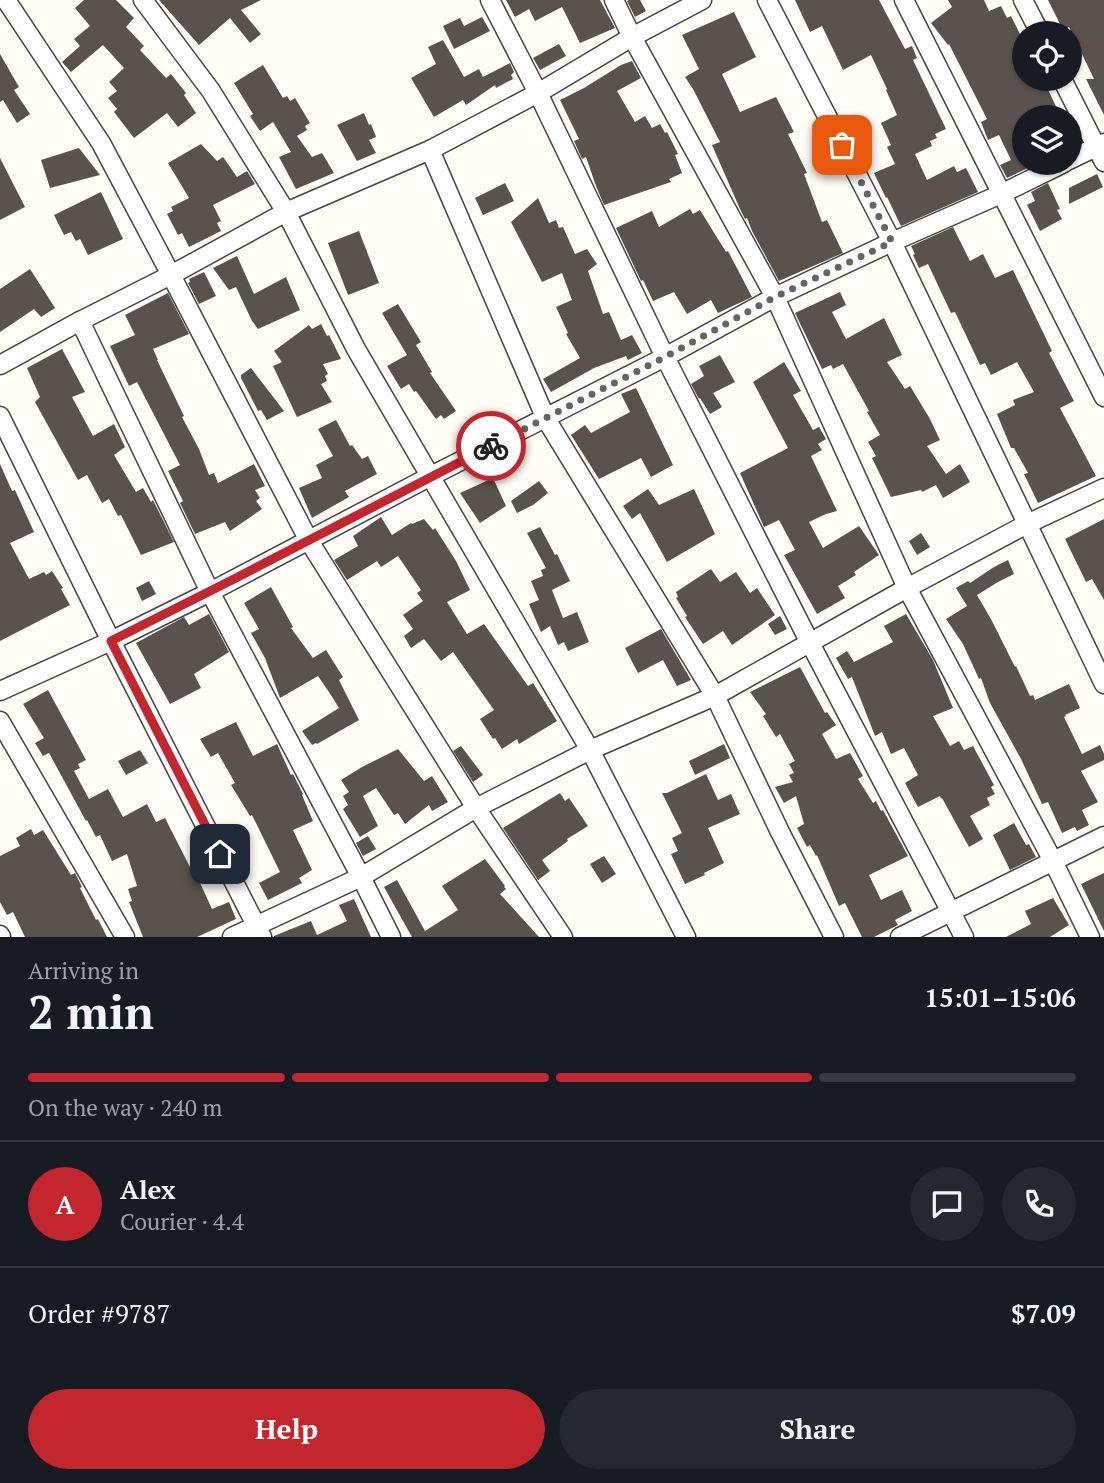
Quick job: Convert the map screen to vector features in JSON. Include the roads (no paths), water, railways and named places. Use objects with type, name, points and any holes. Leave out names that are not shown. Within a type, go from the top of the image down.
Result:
[{"type":"street","points":[[143,0],[211,91],[285,212],[356,349],[590,750],[686,937]]},
{"type":"street","points":[[490,0],[538,93],[665,357],[810,643],[964,937]]},
{"type":"street","points":[[614,0],[775,297],[907,588],[1053,861],[1090,937]]},
{"type":"street","points":[[0,365],[285,212],[430,150],[538,93],[632,37],[702,0]]},
{"type":"street","points":[[767,0],[892,242],[1104,684]]},
{"type":"street","points":[[904,0],[1104,397]]},
{"type":"street","points":[[1023,0],[1034,21]]},
{"type":"street","points":[[14,3],[101,143],[309,541],[477,808],[563,937]]},
{"type":"street","points":[[1069,91],[1102,151],[1082,156]]},
{"type":"street","points":[[430,150],[546,419],[715,696],[834,937]]},
{"type":"street","points":[[0,691],[111,641],[210,592],[665,357],[775,297],[1040,175]]},
{"type":"street","points":[[80,321],[210,592],[391,937]]},
{"type":"street","points":[[0,416],[259,931]]},
{"type":"street","points":[[232,937],[259,931],[361,877],[477,808],[590,750],[715,696],[907,588],[1027,524],[1104,488]]},
{"type":"street","points":[[0,721],[125,937]]},
{"type":"street","points":[[900,937],[1104,836]]}]
